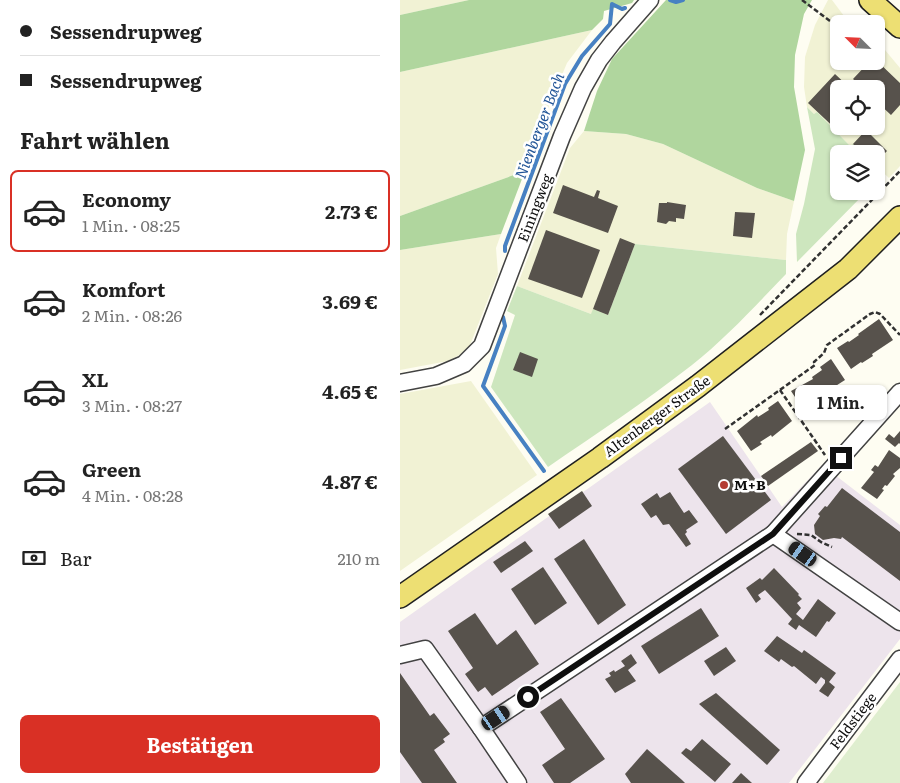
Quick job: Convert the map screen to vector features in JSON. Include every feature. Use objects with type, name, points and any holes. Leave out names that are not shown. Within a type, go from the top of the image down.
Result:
[{"type":"main road","points":[[870,0],[900,27]]},
{"type":"main road","name":"Altenberger Straße","points":[[400,597],[600,458],[698,386],[848,269],[900,217]]},
{"type":"street","name":"Einingweg","points":[[400,383],[436,376],[464,364],[482,346],[562,136],[583,88],[599,60],[650,0]]},
{"type":"street","points":[[480,728],[773,534],[900,392]]},
{"type":"street","points":[[773,534],[900,622]]},
{"type":"street","points":[[400,655],[426,649],[518,783]]},
{"type":"street","name":"Feldstiege","points":[[806,783],[900,659]]},
{"type":"path","points":[[802,0],[830,21]]},
{"type":"path","points":[[757,318],[900,171]]},
{"type":"path","points":[[725,429],[815,366],[814,362],[824,353],[827,345],[875,312],[880,314],[900,335]]},
{"type":"path","points":[[780,390],[833,466]]},
{"type":"shaded area","points":[[710,402],[782,507],[822,465],[900,525],[900,639],[789,783],[400,783],[400,622]]},
{"type":"green space","points":[[400,0],[469,0],[400,15]]},
{"type":"green space","points":[[469,0],[634,0],[632,3],[604,11],[603,19],[592,30],[400,72],[400,15]]},
{"type":"green space","points":[[666,0],[812,0],[804,14],[795,55],[794,87],[805,150],[794,201],[757,188],[663,144],[626,134],[584,131],[597,91],[612,59]]},
{"type":"green space","points":[[828,0],[832,0],[843,15],[830,15],[830,70],[885,70],[885,50],[900,68],[900,166],[889,178],[885,174],[885,145],[849,145],[839,135],[885,135],[885,80],[830,80],[830,125],[817,112],[814,114],[807,107],[804,87],[805,57],[815,25]]},
{"type":"green space","points":[[592,30],[567,63],[525,171],[400,216],[400,72]]},
{"type":"green space","points":[[807,107],[814,114],[817,112],[830,125],[830,135],[839,135],[849,145],[830,145],[830,200],[858,200],[797,262],[796,234],[815,149]]},
{"type":"green space","points":[[584,131],[626,134],[663,144],[757,188],[794,201],[787,234],[786,260],[635,244],[608,315],[591,314],[517,286],[570,148]]},
{"type":"green space","points":[[525,171],[501,234],[400,250],[400,216]]},
{"type":"green space","points":[[501,234],[496,248],[498,274],[470,345],[461,354],[448,361],[400,370],[400,250]]},
{"type":"green space","points":[[635,244],[786,260],[786,274],[705,355],[639,404],[548,467],[491,387],[515,315],[507,311],[517,286],[591,314],[593,309],[608,315]]},
{"type":"green space","points":[[471,381],[537,475],[400,571],[400,394]]},
{"type":"green space","points":[[900,682],[900,783],[823,783]]},
{"type":"building","points":[[885,69],[900,83],[900,105],[891,115],[885,109],[885,80],[853,79],[862,70]]},
{"type":"building","points":[[835,74],[841,80],[830,80],[830,124],[808,103]]},
{"type":"building","points":[[861,135],[871,135],[881,145],[854,145]]},
{"type":"building","points":[[563,185],[594,197],[597,190],[600,191],[598,198],[618,206],[608,233],[553,213]]},
{"type":"building","points":[[667,202],[686,205],[684,219],[676,218],[676,222],[669,221],[666,224],[657,222],[659,203]]},
{"type":"building","points":[[735,212],[755,213],[752,238],[733,236]]},
{"type":"building","points":[[546,230],[600,250],[582,298],[528,279]]},
{"type":"building","points":[[620,238],[635,244],[608,315],[593,309]]},
{"type":"building","points":[[879,319],[893,340],[872,354],[873,356],[851,369],[837,348],[849,342]]},
{"type":"building","points":[[520,352],[538,359],[532,377],[513,370]]},
{"type":"building","points":[[831,359],[845,380],[834,387],[836,390],[826,397],[827,399],[805,412],[791,391],[813,379],[812,377],[822,370],[820,367]]},
{"type":"building","points":[[778,401],[792,421],[772,437],[771,435],[760,442],[762,444],[751,451],[737,431],[757,415],[758,417],[769,410],[768,408]]},
{"type":"building","points":[[900,431],[900,444],[895,447],[885,439],[889,434],[894,438]]},
{"type":"building","name":"M+B","points":[[723,436],[771,500],[726,534],[678,469]]},
{"type":"building","points":[[811,442],[818,451],[768,486],[761,476]]},
{"type":"building","points":[[889,450],[900,458],[900,468],[893,474],[895,476],[887,486],[885,485],[882,489],[884,490],[877,499],[861,488],[874,472],[871,470],[875,465],[878,467]]},
{"type":"building","points":[[842,488],[900,532],[900,581],[842,537],[841,539],[823,540],[815,534],[814,525],[820,516],[818,514],[825,506],[827,507]]},
{"type":"building","points":[[582,491],[592,506],[559,529],[548,514]]},
{"type":"building","points":[[670,492],[684,513],[689,510],[698,522],[686,530],[685,534],[691,544],[686,547],[669,524],[663,525],[656,515],[651,518],[641,504],[657,493],[660,498]]},
{"type":"building","points":[[584,539],[626,605],[598,625],[554,559]]},
{"type":"building","points":[[525,541],[533,551],[501,573],[493,562]]},
{"type":"building","points":[[543,567],[567,603],[535,625],[511,589]]},
{"type":"building","points":[[774,568],[802,599],[797,603],[801,608],[796,614],[803,620],[818,599],[836,613],[829,622],[827,621],[816,637],[799,625],[796,630],[788,624],[792,619],[765,590],[758,595],[761,599],[756,603],[746,588],[760,578],[762,580]]},
{"type":"building","points":[[701,608],[719,636],[659,674],[641,646]]},
{"type":"building","points":[[475,613],[497,645],[516,630],[539,664],[492,696],[485,687],[478,692],[465,674],[473,668],[448,631]]},
{"type":"building","points":[[777,636],[802,653],[804,650],[836,673],[829,682],[835,687],[828,697],[819,691],[825,683],[825,680],[821,677],[816,684],[794,666],[792,667],[781,659],[779,662],[764,651]]},
{"type":"building","points":[[726,647],[736,661],[714,676],[704,661]]},
{"type":"building","points":[[631,654],[637,663],[628,670],[636,681],[615,693],[605,679],[611,676],[609,673],[625,666],[621,661]]},
{"type":"building","points":[[400,673],[430,716],[434,713],[450,734],[443,739],[445,742],[434,750],[457,783],[422,783],[400,752]]},
{"type":"building","points":[[716,693],[780,750],[767,765],[699,704]]},
{"type":"building","points":[[561,698],[605,759],[570,783],[554,783],[542,765],[565,749],[540,712]]},
{"type":"building","points":[[702,739],[731,764],[715,782],[681,753],[686,748],[691,751]]},
{"type":"building","points":[[647,749],[685,783],[631,783],[625,774]]},
{"type":"building","points":[[741,773],[752,783],[732,783]]},
{"type":"waterway","name":"Nienberger Bach","points":[[670,0],[676,2],[683,0]]},
{"type":"waterway","name":"Nienberger Bach","points":[[505,251],[505,246],[565,84],[582,56],[610,24],[612,4],[622,9],[625,8]]},
{"type":"waterway","name":"Nienberger Bach","points":[[503,317],[505,326],[483,386],[544,471]]},
{"type":"place","name":"M+B","points":[[724,485]]},
{"type":"route","points":[[528,697],[773,534],[841,458]]}]
